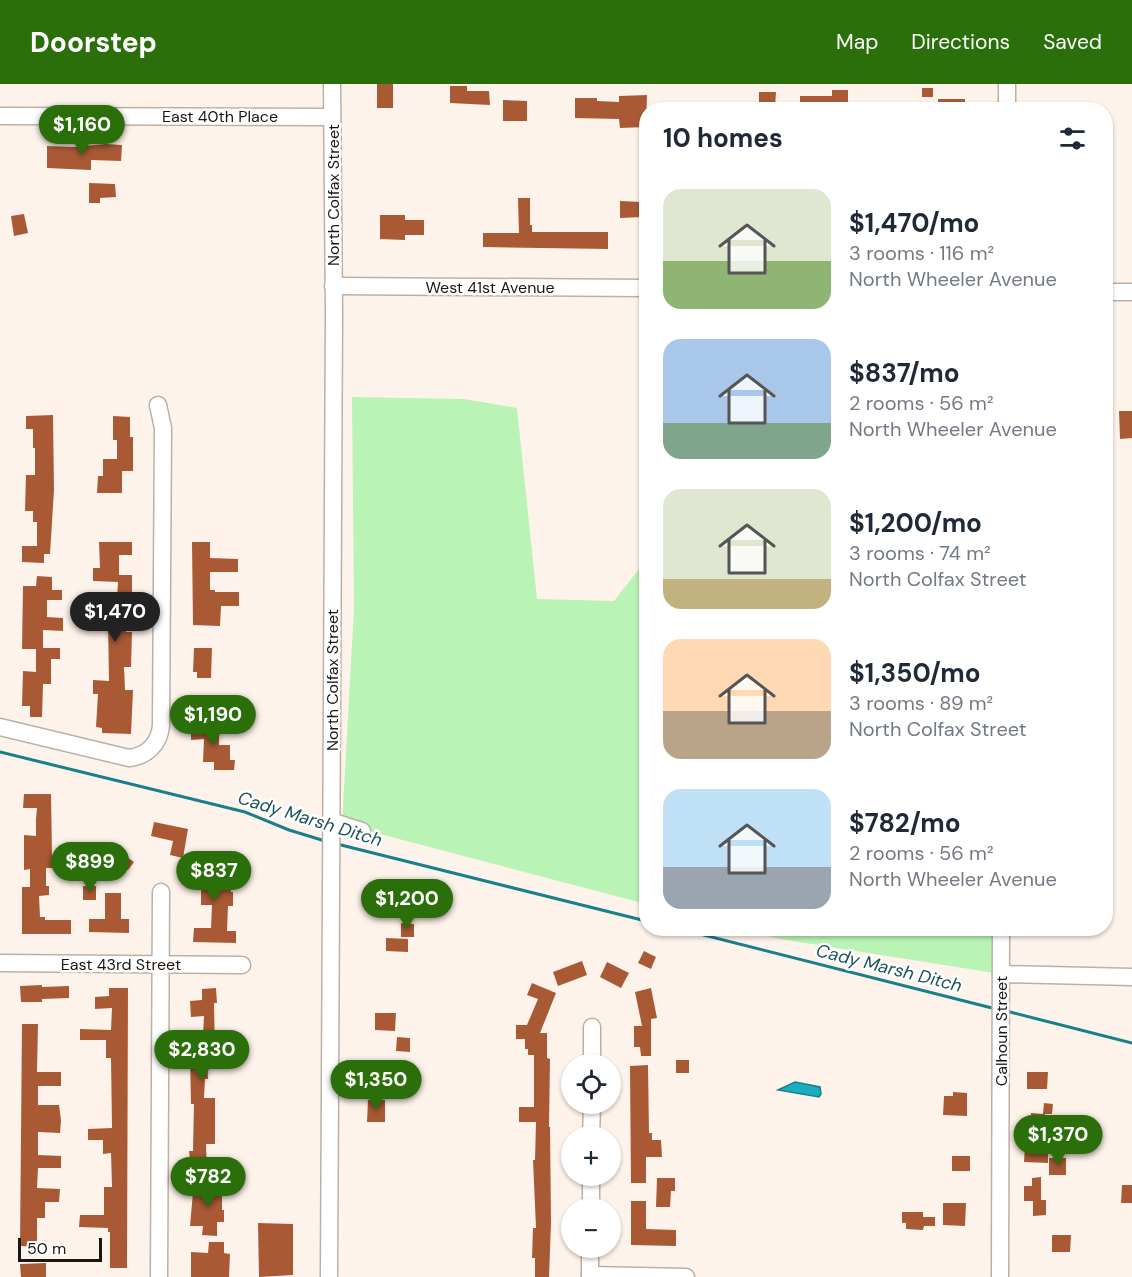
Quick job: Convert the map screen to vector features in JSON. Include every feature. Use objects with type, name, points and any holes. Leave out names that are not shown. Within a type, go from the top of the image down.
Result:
[{"type":"street","name":"North Colfax Street","points":[[329,1277],[331,860],[335,817],[332,84]]},
{"type":"street","points":[[1007,84],[1007,102]]},
{"type":"street","name":"East 40th Place","points":[[0,116],[332,117]]},
{"type":"street","name":"West 41st Avenue","points":[[333,286],[639,288]]},
{"type":"street","points":[[1113,292],[1132,292]]},
{"type":"street","points":[[0,727],[122,757],[139,756],[146,753],[158,739],[161,726],[163,428],[158,405]]},
{"type":"street","points":[[335,817],[362,831]]},
{"type":"street","points":[[159,1277],[161,892]]},
{"type":"street","name":"Calhoun Street","points":[[1000,1277],[1001,936]]},
{"type":"street","name":"East 43rd Street","points":[[0,963],[242,965]]},
{"type":"street","points":[[1001,974],[1132,977]]},
{"type":"street","points":[[592,1027],[592,1054]]},
{"type":"street","points":[[590,1258],[590,1276],[686,1277]]},
{"type":"green space","points":[[352,397],[464,399],[517,408],[537,599],[614,601],[639,569],[639,902],[342,824],[354,608]]},
{"type":"green space","points":[[768,936],[1001,936],[1001,974]]},
{"type":"water","points":[[795,1082],[820,1087],[821,1094],[819,1097],[778,1090]]},
{"type":"building","points":[[377,84],[393,84],[393,108],[377,108]]},
{"type":"building","points":[[450,86],[467,86],[467,91],[489,91],[490,105],[450,103]]},
{"type":"building","points":[[922,88],[933,88],[933,97],[922,97]]},
{"type":"building","points":[[832,90],[848,90],[848,102],[800,102],[800,96],[832,96]]},
{"type":"building","points":[[759,92],[776,92],[775,102],[759,102]]},
{"type":"building","points":[[647,95],[647,102],[639,102],[639,127],[620,128],[619,119],[575,118],[575,98],[597,98],[597,101],[619,102],[619,96]]},
{"type":"building","points":[[938,99],[965,99],[965,102],[938,102]]},
{"type":"building","points":[[503,100],[527,101],[527,121],[503,121]]},
{"type":"building","points":[[122,145],[121,161],[91,160],[91,170],[47,168],[47,146],[74,147]]},
{"type":"building","points":[[89,183],[115,184],[116,197],[100,198],[100,203],[89,203]]},
{"type":"building","points":[[518,198],[530,198],[532,232],[608,232],[608,249],[483,247],[483,233],[519,233]]},
{"type":"building","points":[[620,201],[639,202],[639,217],[620,218]]},
{"type":"building","points":[[24,214],[28,233],[14,236],[11,216]]},
{"type":"building","points":[[380,215],[405,215],[405,220],[424,220],[424,235],[405,235],[405,240],[380,239]]},
{"type":"building","points":[[1119,411],[1132,411],[1132,438],[1120,439]]},
{"type":"building","points":[[53,415],[54,490],[50,554],[44,554],[44,563],[22,562],[22,546],[37,546],[37,522],[33,522],[33,511],[25,511],[26,475],[35,475],[33,429],[26,429],[26,416]]},
{"type":"building","points":[[113,416],[130,417],[130,437],[133,437],[133,471],[122,471],[122,493],[97,493],[98,476],[103,476],[103,459],[117,459],[117,440],[113,440]]},
{"type":"building","points":[[99,542],[132,542],[132,555],[119,555],[119,575],[132,575],[132,611],[127,611],[126,632],[132,632],[131,667],[124,667],[125,690],[133,690],[131,734],[102,733],[102,728],[96,727],[98,694],[93,694],[93,680],[109,681],[108,621],[103,622],[102,598],[117,598],[118,582],[93,581],[93,568],[100,568]]},
{"type":"building","points":[[192,542],[210,542],[210,558],[238,559],[238,572],[210,572],[210,590],[239,592],[239,606],[221,606],[220,626],[193,625]]},
{"type":"building","points":[[37,576],[52,577],[52,590],[62,590],[62,600],[47,600],[47,617],[63,618],[63,631],[43,630],[43,648],[60,648],[60,659],[51,659],[51,684],[43,684],[42,717],[30,717],[30,706],[22,706],[23,671],[36,672],[36,649],[22,649],[23,586],[36,586]]},
{"type":"building","points":[[194,648],[212,648],[211,678],[197,678],[197,672],[193,672]]},
{"type":"building","points":[[224,713],[238,713],[238,724],[224,724]]},
{"type":"building","points":[[191,721],[202,721],[202,725],[219,725],[219,745],[230,745],[230,760],[235,760],[234,770],[214,770],[214,762],[203,762],[204,739],[191,740]]},
{"type":"building","points":[[24,794],[51,794],[52,856],[56,856],[56,868],[46,868],[46,886],[49,886],[49,895],[39,896],[40,917],[45,917],[45,920],[71,920],[71,934],[22,934],[22,887],[30,887],[30,869],[24,870],[24,835],[36,836],[37,808],[23,808]]},
{"type":"building","points":[[154,822],[188,829],[183,858],[170,855],[173,841],[151,836]]},
{"type":"building","points":[[116,849],[134,862],[128,870],[121,866],[114,875],[103,868]]},
{"type":"building","points":[[202,853],[211,871],[229,870],[233,906],[228,906],[227,931],[236,931],[236,943],[193,942],[194,928],[211,928],[212,905],[201,905],[201,888],[187,860]]},
{"type":"building","points":[[83,886],[96,886],[96,900],[83,900]]},
{"type":"building","points":[[105,893],[121,893],[121,919],[129,919],[129,933],[89,932],[89,919],[105,919]]},
{"type":"building","points":[[401,923],[414,924],[414,937],[401,937]]},
{"type":"building","points":[[386,938],[408,939],[408,952],[386,951]]},
{"type":"building","points":[[644,951],[656,957],[651,969],[638,963]]},
{"type":"building","points":[[582,961],[587,975],[558,986],[553,972]]},
{"type":"building","points":[[607,962],[629,973],[621,988],[600,977]]},
{"type":"building","points":[[532,983],[556,993],[540,1033],[547,1033],[547,1058],[550,1059],[549,1277],[535,1277],[535,1258],[532,1258],[533,1228],[536,1228],[533,1160],[535,1160],[536,1122],[519,1122],[519,1107],[534,1107],[534,1055],[528,1055],[528,1049],[525,1049],[525,1039],[516,1039],[516,1025],[527,1025],[538,999],[527,995]]},
{"type":"building","points":[[42,985],[42,987],[69,986],[69,998],[21,1002],[20,986]]},
{"type":"building","points":[[109,988],[128,988],[127,1268],[110,1268],[108,1228],[79,1227],[80,1215],[104,1215],[104,1187],[112,1187],[111,1153],[103,1154],[103,1140],[88,1140],[88,1129],[112,1128],[111,1058],[106,1058],[106,1040],[80,1040],[80,1029],[111,1030],[112,1008],[95,1009],[95,997],[109,996]]},
{"type":"building","points":[[216,988],[215,1052],[207,1052],[208,1079],[205,1079],[204,1098],[215,1098],[215,1144],[206,1144],[207,1174],[194,1175],[193,1161],[190,1161],[189,1151],[193,1151],[194,1104],[191,1104],[190,1056],[192,1036],[203,1036],[204,1016],[191,1017],[190,1001],[202,1000],[202,989]]},
{"type":"building","points":[[651,988],[657,1018],[651,1019],[651,1056],[641,1056],[640,1047],[634,1047],[634,1026],[642,1026],[635,992]]},
{"type":"building","points":[[375,1013],[396,1013],[395,1031],[375,1030]]},
{"type":"building","points":[[22,1024],[38,1024],[37,1072],[61,1072],[61,1086],[38,1086],[38,1105],[59,1105],[61,1120],[60,1133],[38,1132],[38,1155],[61,1156],[61,1168],[38,1168],[37,1188],[60,1189],[59,1202],[45,1202],[45,1218],[37,1218],[37,1247],[20,1246]]},
{"type":"building","points":[[397,1037],[410,1038],[410,1052],[396,1051]]},
{"type":"building","points":[[676,1060],[689,1060],[689,1073],[676,1073]]},
{"type":"building","points":[[648,1065],[649,1133],[652,1133],[652,1140],[661,1140],[662,1157],[646,1157],[646,1183],[631,1183],[630,1066]]},
{"type":"building","points":[[1027,1072],[1048,1072],[1047,1089],[1027,1089]]},
{"type":"building","points":[[953,1092],[967,1093],[967,1116],[943,1115],[944,1096],[953,1096]]},
{"type":"building","points":[[368,1100],[385,1100],[385,1122],[367,1122]]},
{"type":"building","points":[[1044,1103],[1053,1104],[1052,1114],[1045,1114],[1044,1124],[1031,1124],[1031,1113],[1043,1114]]},
{"type":"building","points":[[1025,1146],[1048,1147],[1048,1163],[1024,1162]]},
{"type":"building","points":[[952,1156],[970,1156],[970,1171],[952,1171]]},
{"type":"building","points":[[1049,1158],[1066,1158],[1066,1175],[1049,1175]]},
{"type":"building","points":[[1041,1177],[1041,1200],[1046,1200],[1046,1215],[1033,1216],[1033,1201],[1024,1201],[1024,1186],[1032,1186],[1032,1178]]},
{"type":"building","points":[[657,1178],[675,1178],[675,1191],[671,1191],[670,1207],[656,1207]]},
{"type":"building","points":[[205,1179],[222,1180],[224,1222],[217,1222],[217,1236],[202,1235],[203,1226],[190,1226],[193,1192],[204,1192]]},
{"type":"building","points":[[1122,1185],[1132,1185],[1132,1203],[1121,1203]]},
{"type":"building","points":[[631,1201],[646,1201],[646,1229],[676,1230],[676,1246],[631,1245]]},
{"type":"building","points":[[943,1203],[966,1203],[965,1226],[943,1225]]},
{"type":"building","points":[[902,1212],[923,1212],[923,1217],[935,1217],[935,1226],[924,1226],[923,1230],[906,1229],[906,1223],[902,1223]]},
{"type":"building","points":[[258,1223],[293,1224],[293,1275],[259,1277]]},
{"type":"building","points":[[1052,1235],[1071,1235],[1070,1252],[1052,1252]]},
{"type":"building","points":[[209,1242],[224,1242],[224,1253],[230,1254],[229,1277],[191,1277],[191,1252],[208,1253]]},
{"type":"building","points":[[46,1263],[46,1277],[21,1277],[20,1264]]},
{"type":"waterway","name":"Cady Marsh Ditch","points":[[0,752],[245,812],[289,830],[325,841]]},
{"type":"waterway","name":"Cady Marsh Ditch","points":[[337,844],[639,919]]},
{"type":"waterway","name":"Cady Marsh Ditch","points":[[708,936],[992,1008]]},
{"type":"waterway","name":"Cady Marsh Ditch","points":[[1010,1012],[1132,1043]]}]
